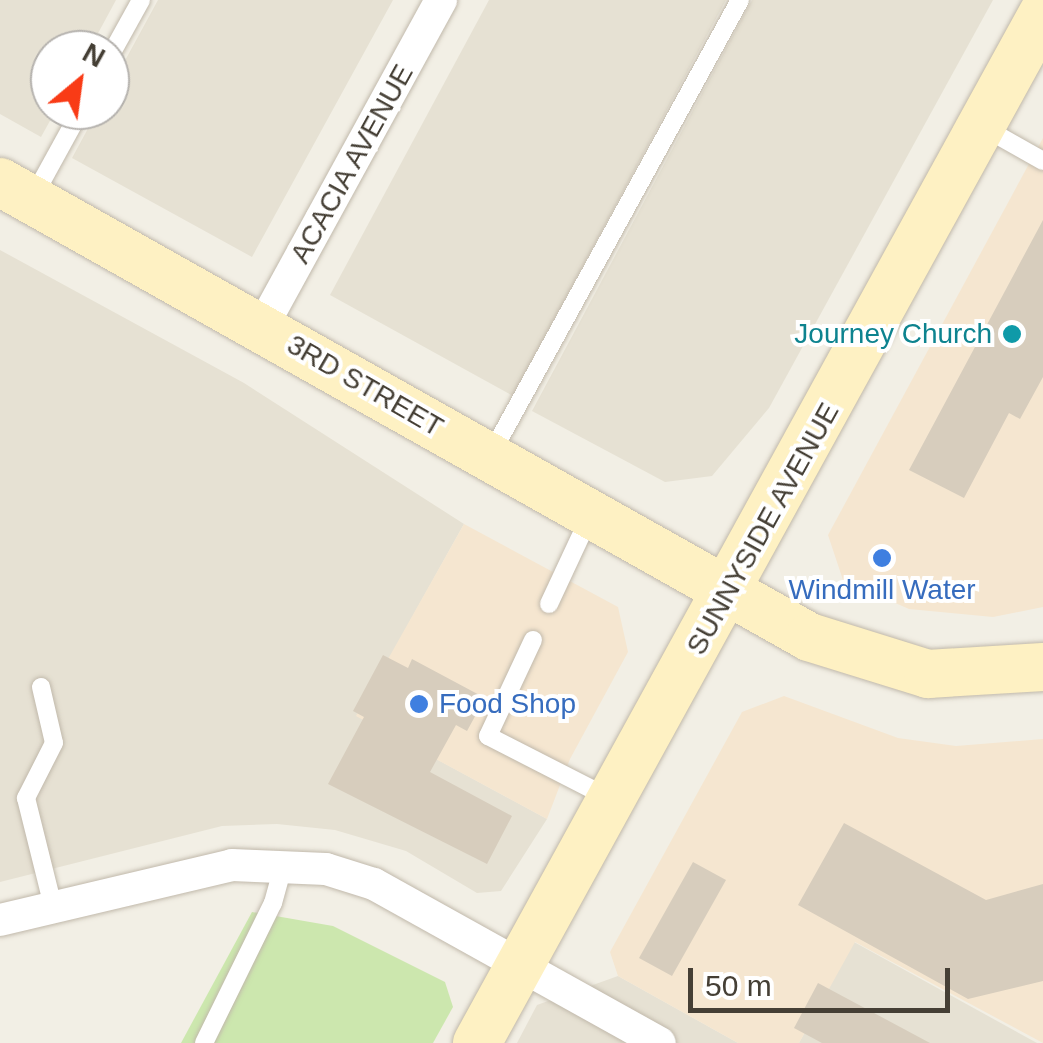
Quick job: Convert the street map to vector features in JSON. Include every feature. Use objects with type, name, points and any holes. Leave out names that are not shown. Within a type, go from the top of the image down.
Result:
[{"type":"main road","name":"SUNNYSIDE AVENUE","points":[[477,1043],[1043,13]]},
{"type":"main road","name":"3RD STREET","points":[[16,191],[810,637],[891,666],[928,674],[1043,668]]},
{"type":"street","name":"ACACIA AVENUE","points":[[262,327],[441,0]]},
{"type":"street","points":[[0,920],[232,864],[284,863],[374,884],[660,1043]]},
{"type":"lane","points":[[124,30],[140,0]]},
{"type":"lane","points":[[490,457],[740,0]]},
{"type":"lane","points":[[982,127],[1043,161]]},
{"type":"lane","points":[[16,191],[64,130]]},
{"type":"lane","points":[[549,604],[591,514]]},
{"type":"lane","points":[[533,640],[488,736],[612,800]]},
{"type":"lane","points":[[41,687],[54,743],[26,798],[53,906]]},
{"type":"lane","points":[[204,1043],[273,903],[284,863]]},
{"type":"shaded area","points":[[0,0],[116,0],[100,30],[30,30],[30,130],[45,130],[41,137],[0,114]]},
{"type":"shaded area","points":[[158,0],[393,0],[252,257],[72,158],[87,130],[130,130],[130,51]]},
{"type":"shaded area","points":[[489,0],[726,0],[513,396],[330,295]]},
{"type":"shaded area","points":[[752,0],[993,0],[769,408],[712,476],[665,482],[532,411]]},
{"type":"shaded area","points":[[1043,138],[1043,607],[993,617],[909,609],[843,580],[828,535]]},
{"type":"shaded area","points":[[0,250],[244,383],[464,524],[357,716],[547,819],[501,891],[477,893],[406,851],[335,830],[277,824],[222,826],[0,882]]},
{"type":"shaded area","points":[[464,524],[618,607],[628,652],[570,759],[547,819],[356,716]]},
{"type":"shaded area","points":[[784,696],[898,738],[956,746],[1043,739],[1043,1043],[855,942],[799,1043],[738,1043],[618,976],[610,952],[742,712]]},
{"type":"shaded area","points":[[854,942],[1037,1043],[799,1043]]},
{"type":"shaded area","points":[[618,976],[738,1043],[517,1043],[537,1005]]},
{"type":"green space","points":[[252,912],[333,926],[445,982],[453,1007],[433,1043],[181,1043]]},
{"type":"building","points":[[1043,220],[1043,377],[1020,419],[1009,413],[964,498],[909,470]]},
{"type":"building","points":[[383,655],[408,668],[412,659],[485,698],[467,731],[456,725],[430,772],[512,816],[487,864],[328,784],[364,717],[353,711]]},
{"type":"building","points":[[844,823],[986,900],[1043,884],[1043,981],[968,999],[798,905]]},
{"type":"building","points":[[693,862],[726,880],[672,976],[639,958]]},
{"type":"building","points":[[818,983],[930,1043],[822,1043],[794,1028]]},
{"type":"place","name":"Journey Church","points":[[1012,334]]},
{"type":"place","name":"Windmill Water","points":[[882,558]]},
{"type":"place","name":"Food Shop","points":[[419,704]]}]
